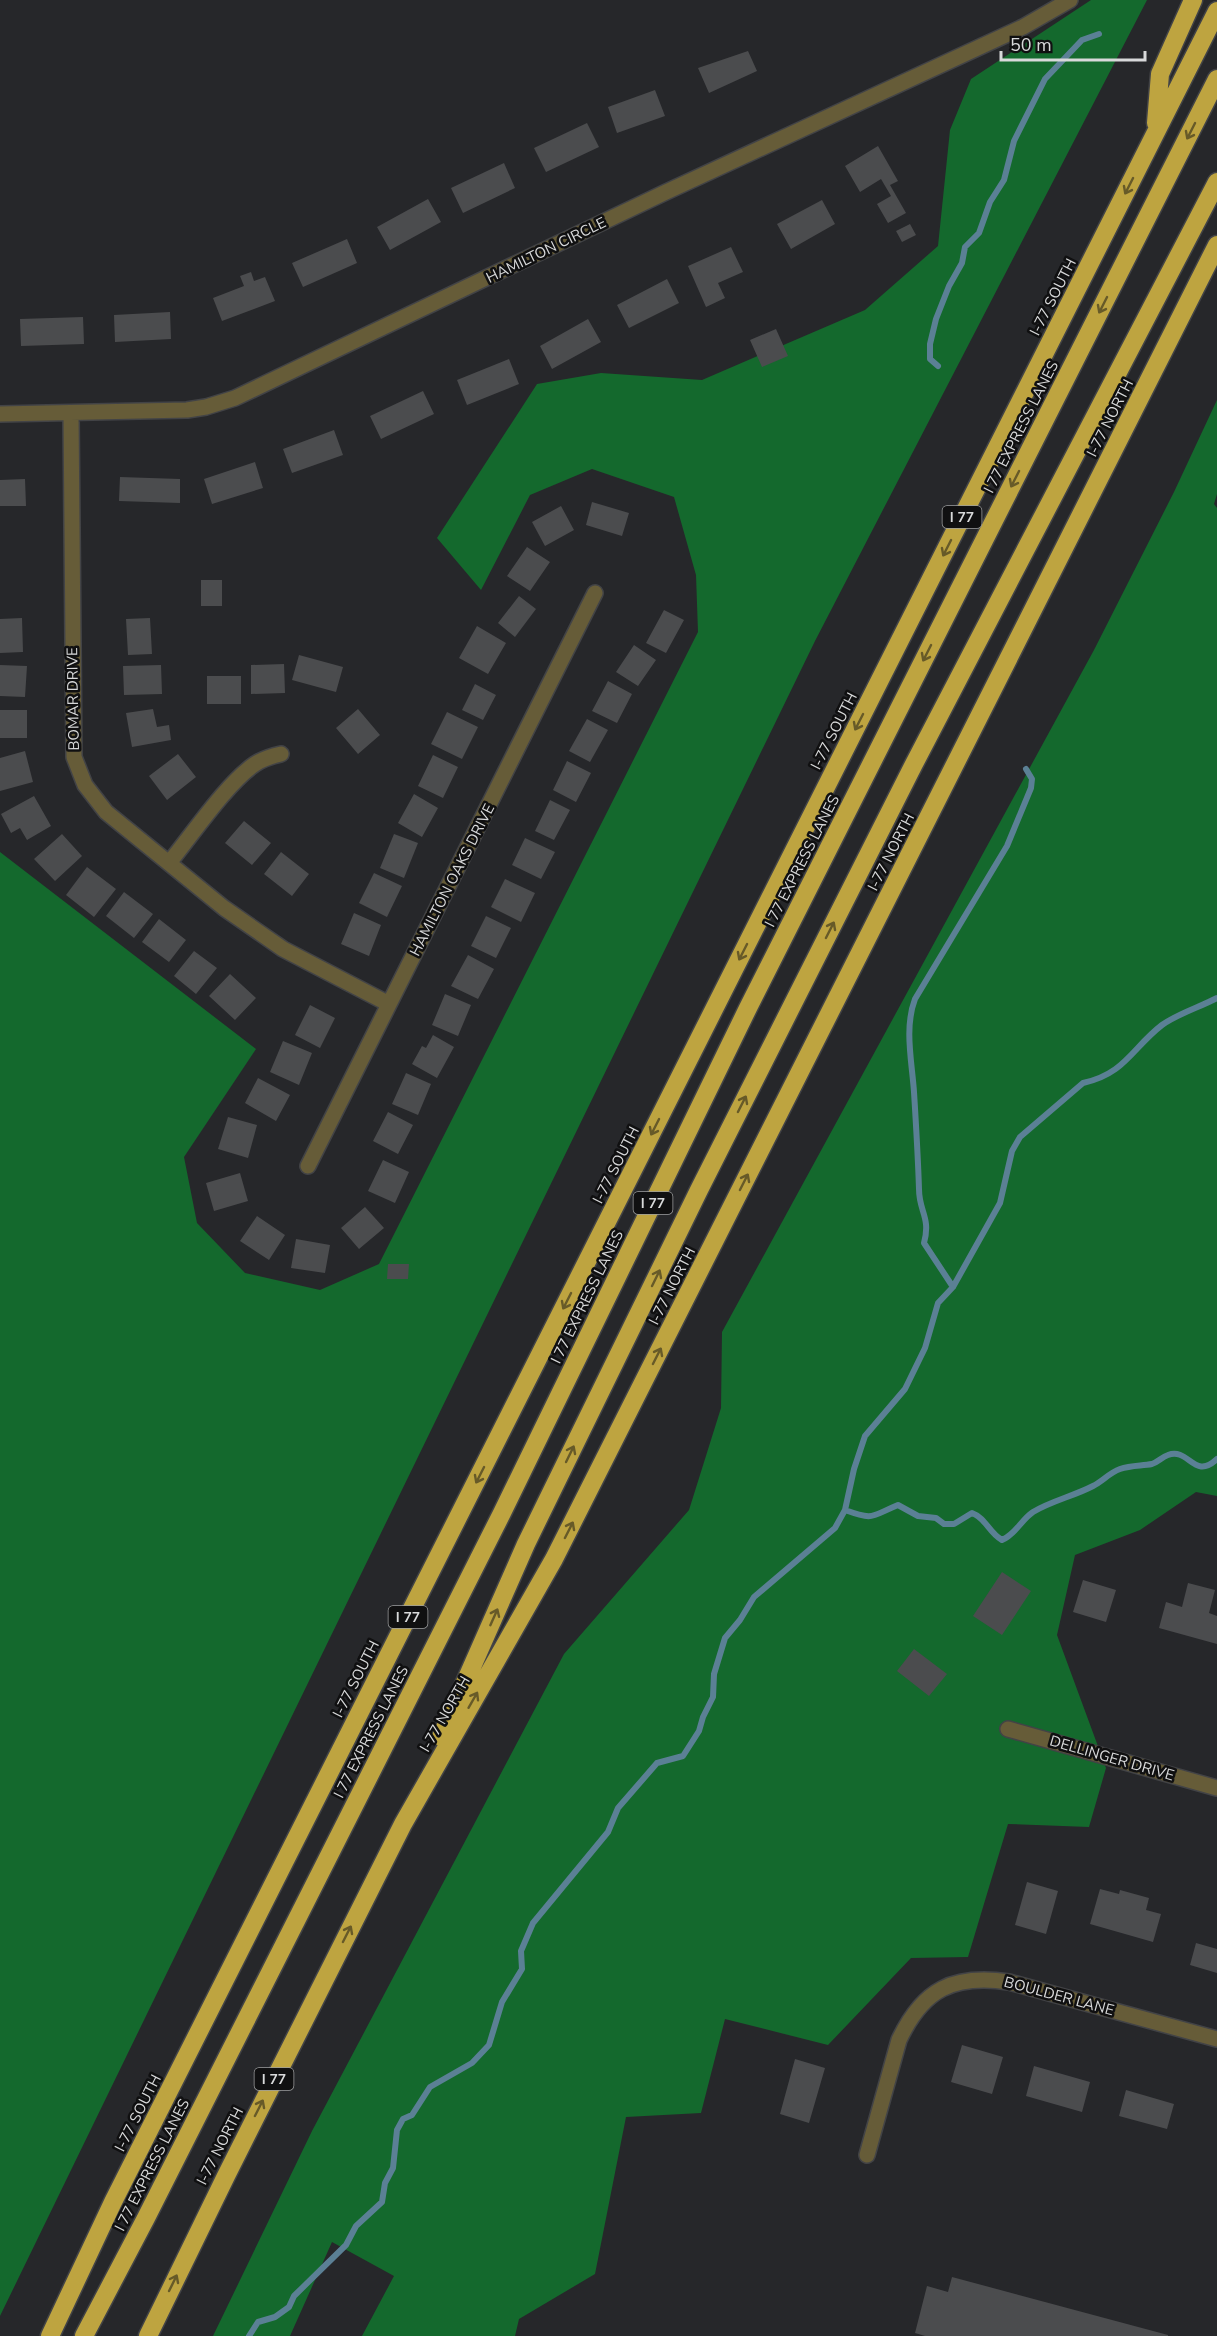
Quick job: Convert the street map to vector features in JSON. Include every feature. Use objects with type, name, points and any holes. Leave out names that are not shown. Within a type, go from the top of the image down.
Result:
[{"type":"highway","points":[[1155,134],[1160,74],[1193,0]]},
{"type":"highway","name":"I-77 SOUTH","points":[[50,2336],[80,2268],[123,2181],[1217,11]]},
{"type":"highway","name":"I 77 EXPRESS LANES","points":[[84,2336],[146,2218],[502,1513],[748,1008],[1217,79]]},
{"type":"highway","name":"I 77","points":[[403,1824],[526,1544],[699,1190],[914,764],[1217,182]]},
{"type":"highway","name":"I-77 NORTH","points":[[148,2336],[221,2185],[403,1824],[554,1559],[1217,245]]},
{"type":"street","name":"HAMILTON CIRCLE","points":[[0,414],[187,410],[235,398],[666,192],[1023,27],[1070,0]]},
{"type":"street","name":"BOMAR DRIVE","points":[[71,413],[74,757],[85,785],[106,812],[224,908],[283,949],[388,1004]]},
{"type":"street","name":"HAMILTON OAKS DRIVE","points":[[308,1166],[595,593]]},
{"type":"street","points":[[169,863],[229,789],[254,765],[268,757],[282,754]]},
{"type":"street","name":"DELLINGER DRIVE","points":[[1008,1729],[1217,1788]]},
{"type":"street","name":"BOULDER LANE","points":[[867,2155],[899,2040],[907,2023],[930,1995],[966,1980],[985,1978],[1009,1982],[1217,2039]]},
{"type":"green space","points":[[1091,0],[1147,0],[815,641],[0,2316],[0,852],[256,1049],[184,1157],[197,1223],[245,1273],[320,1290],[379,1264],[698,632],[696,575],[674,497],[592,469],[530,495],[481,590],[437,538],[537,384],[601,373],[702,380],[865,310],[938,246],[950,130],[971,79]]},
{"type":"green space","points":[[1217,400],[1217,494],[1214,504],[1217,508],[1217,1496],[1196,1492],[1140,1530],[1075,1555],[1057,1635],[1106,1768],[1089,1827],[1008,1824],[968,1957],[911,1958],[828,2045],[725,2019],[701,2113],[626,2117],[595,2274],[519,2319],[515,2336],[362,2336],[394,2276],[332,2242],[290,2336],[213,2336],[312,2131],[564,1654],[689,1510],[721,1408],[722,1332],[1094,650],[1174,492]]},
{"type":"building","points":[[748,51],[757,71],[709,93],[698,68]]},
{"type":"building","points":[[655,90],[665,116],[617,133],[608,107]]},
{"type":"building","points":[[587,123],[599,147],[546,172],[534,148]]},
{"type":"building","points":[[878,146],[898,181],[890,185],[906,213],[888,223],[877,204],[891,196],[881,179],[860,192],[845,166]]},
{"type":"building","points":[[504,163],[515,188],[463,213],[451,188]]},
{"type":"building","points":[[428,199],[441,222],[390,250],[377,227]]},
{"type":"building","points":[[822,200],[835,224],[791,249],[777,224]]},
{"type":"building","points":[[910,224],[916,235],[902,242],[896,231]]},
{"type":"building","points":[[347,239],[357,263],[303,287],[292,263]]},
{"type":"building","points":[[731,247],[743,272],[718,283],[725,298],[706,307],[688,266]]},
{"type":"building","points":[[251,272],[254,281],[265,277],[275,301],[222,321],[213,298],[244,286],[240,276]]},
{"type":"building","points":[[667,279],[679,303],[629,328],[617,305]]},
{"type":"building","points":[[170,312],[171,339],[115,342],[114,315]]},
{"type":"building","points":[[83,317],[84,344],[21,346],[20,319]]},
{"type":"building","points":[[588,319],[601,342],[552,369],[540,346]]},
{"type":"building","points":[[776,329],[788,356],[762,367],[750,340]]},
{"type":"building","points":[[509,359],[519,384],[467,405],[457,380]]},
{"type":"building","points":[[423,391],[434,414],[381,439],[370,416]]},
{"type":"building","points":[[334,430],[343,455],[292,473],[283,449]]},
{"type":"building","points":[[255,462],[263,488],[212,504],[204,479]]},
{"type":"building","points":[[120,477],[180,479],[180,503],[119,501]]},
{"type":"building","points":[[25,479],[26,506],[0,506],[0,480]]},
{"type":"building","points":[[592,502],[629,513],[622,536],[586,525]]},
{"type":"building","points":[[561,506],[574,530],[545,546],[532,522]]},
{"type":"building","points":[[527,547],[550,562],[530,591],[507,576]]},
{"type":"building","points":[[201,580],[222,580],[222,606],[201,606]]},
{"type":"building","points":[[519,596],[536,609],[515,637],[498,623]]},
{"type":"building","points":[[664,610],[684,620],[666,653],[646,643]]},
{"type":"building","points":[[22,618],[23,652],[0,653],[0,619]]},
{"type":"building","points":[[150,618],[152,654],[128,655],[126,619]]},
{"type":"building","points":[[477,626],[506,643],[488,674],[459,658]]},
{"type":"building","points":[[634,645],[656,660],[638,686],[616,672]]},
{"type":"building","points":[[299,655],[343,667],[336,692],[292,680]]},
{"type":"building","points":[[284,664],[285,693],[251,694],[251,665]]},
{"type":"building","points":[[0,665],[27,666],[25,697],[0,696]]},
{"type":"building","points":[[161,665],[162,694],[124,695],[123,666]]},
{"type":"building","points":[[207,676],[241,676],[241,704],[207,704]]},
{"type":"building","points":[[608,681],[632,694],[617,723],[592,711]]},
{"type":"building","points":[[475,684],[496,695],[483,720],[462,710]]},
{"type":"building","points":[[153,709],[157,727],[169,725],[171,740],[132,747],[126,713]]},
{"type":"building","points":[[358,709],[380,735],[358,754],[336,728]]},
{"type":"building","points":[[0,710],[27,710],[27,738],[0,738]]},
{"type":"building","points":[[447,712],[478,727],[462,759],[431,744]]},
{"type":"building","points":[[587,719],[608,730],[590,762],[569,751]]},
{"type":"building","points":[[25,751],[33,782],[0,791],[0,758]]},
{"type":"building","points":[[178,754],[196,777],[167,800],[149,776]]},
{"type":"building","points":[[433,755],[458,767],[443,798],[418,786]]},
{"type":"building","points":[[567,761],[591,773],[576,802],[553,790]]},
{"type":"building","points":[[414,794],[438,808],[422,837],[398,823]]},
{"type":"building","points":[[34,796],[51,826],[27,840],[20,828],[11,833],[1,814]]},
{"type":"building","points":[[550,800],[570,810],[554,840],[535,831]]},
{"type":"building","points":[[244,821],[271,843],[252,865],[225,843]]},
{"type":"building","points":[[62,834],[82,856],[55,881],[34,859]]},
{"type":"building","points":[[394,834],[418,843],[404,878],[380,868]]},
{"type":"building","points":[[525,838],[555,852],[541,879],[512,865]]},
{"type":"building","points":[[281,852],[309,874],[292,896],[264,874]]},
{"type":"building","points":[[87,867],[116,889],[94,917],[66,895]]},
{"type":"building","points":[[374,873],[402,886],[387,917],[359,903]]},
{"type":"building","points":[[505,879],[535,893],[521,922],[491,907]]},
{"type":"building","points":[[124,892],[153,914],[134,938],[106,916]]},
{"type":"building","points":[[354,913],[381,925],[369,956],[341,944]]},
{"type":"building","points":[[486,916],[511,928],[496,958],[471,946]]},
{"type":"building","points":[[159,919],[186,940],[169,962],[142,942]]},
{"type":"building","points":[[194,951],[217,968],[196,994],[174,976]]},
{"type":"building","points":[[468,955],[494,969],[478,999],[451,986]]},
{"type":"building","points":[[230,974],[256,998],[235,1020],[209,996]]},
{"type":"building","points":[[445,994],[471,1005],[458,1036],[432,1025]]},
{"type":"building","points":[[310,1005],[335,1018],[320,1048],[295,1035]]},
{"type":"building","points":[[433,1035],[454,1047],[437,1078],[412,1064],[422,1046],[426,1048]]},
{"type":"building","points":[[283,1041],[312,1053],[299,1085],[270,1072]]},
{"type":"building","points":[[406,1073],[431,1084],[418,1115],[392,1104]]},
{"type":"building","points":[[258,1078],[290,1095],[276,1121],[245,1103]]},
{"type":"building","points":[[388,1112],[413,1125],[398,1154],[373,1141]]},
{"type":"building","points":[[228,1117],[257,1125],[248,1158],[218,1149]]},
{"type":"building","points":[[383,1160],[409,1172],[395,1203],[368,1191]]},
{"type":"building","points":[[240,1173],[248,1201],[214,1211],[206,1183]]},
{"type":"building","points":[[365,1207],[384,1228],[359,1249],[341,1228]]},
{"type":"building","points":[[257,1216],[285,1235],[269,1260],[240,1241]]},
{"type":"building","points":[[296,1239],[330,1245],[325,1273],[291,1268]]},
{"type":"building","points":[[388,1264],[409,1264],[408,1279],[387,1279]]},
{"type":"building","points":[[1002,1572],[1031,1591],[1002,1635],[973,1616]]},
{"type":"building","points":[[1083,1580],[1116,1590],[1106,1622],[1073,1612]]},
{"type":"building","points":[[1188,1583],[1215,1590],[1209,1613],[1217,1616],[1217,1644],[1159,1628],[1166,1602],[1182,1607]]},
{"type":"building","points":[[914,1649],[947,1674],[929,1696],[897,1671]]},
{"type":"building","points":[[1027,1882],[1058,1891],[1046,1934],[1015,1925]]},
{"type":"building","points":[[1100,1889],[1119,1894],[1120,1890],[1149,1898],[1146,1910],[1161,1914],[1153,1942],[1090,1924]]},
{"type":"building","points":[[1196,1943],[1217,1949],[1217,1973],[1190,1965]]},
{"type":"building","points":[[962,2045],[1003,2057],[992,2094],[951,2082]]},
{"type":"building","points":[[795,2059],[825,2068],[809,2123],[780,2114]]},
{"type":"building","points":[[1034,2066],[1090,2082],[1082,2112],[1026,2096]]},
{"type":"building","points":[[1126,2090],[1174,2104],[1167,2129],[1119,2116]]},
{"type":"building","points":[[952,2277],[1168,2336],[925,2336],[915,2333],[927,2286],[948,2292]]},
{"type":"waterway","points":[[938,366],[930,359],[930,344],[936,319],[949,286],[962,263],[965,247],[979,233],[990,202],[1004,180],[1014,141],[1045,79],[1082,40],[1099,34]]},
{"type":"waterway","points":[[953,1287],[924,1243],[926,1227],[920,1197],[910,1022],[915,999],[1007,846],[1031,788],[1032,779],[1026,769]]},
{"type":"waterway","points":[[249,2336],[258,2322],[275,2317],[289,2307],[294,2296],[346,2245],[356,2226],[382,2202],[385,2183],[393,2168],[397,2130],[403,2119],[412,2115],[430,2087],[472,2063],[489,2045],[502,2002],[522,1969],[521,1951],[533,1923],[608,1832],[618,1808],[657,1763],[683,1756],[699,1731],[713,1697],[714,1674],[725,1638],[740,1620],[754,1597],[835,1528],[845,1510],[854,1469],[865,1436],[905,1389],[925,1348],[938,1303],[953,1287],[1000,1203],[1012,1151],[1020,1137],[1083,1083],[1097,1079],[1119,1067],[1162,1025],[1217,998]]},
{"type":"waterway","points":[[845,1510],[873,1516],[898,1505],[918,1516],[936,1518],[944,1524],[954,1524],[972,1513],[981,1518],[1002,1540],[1033,1512],[1093,1486],[1120,1469],[1152,1464],[1175,1454],[1203,1467],[1217,1459]]}]
